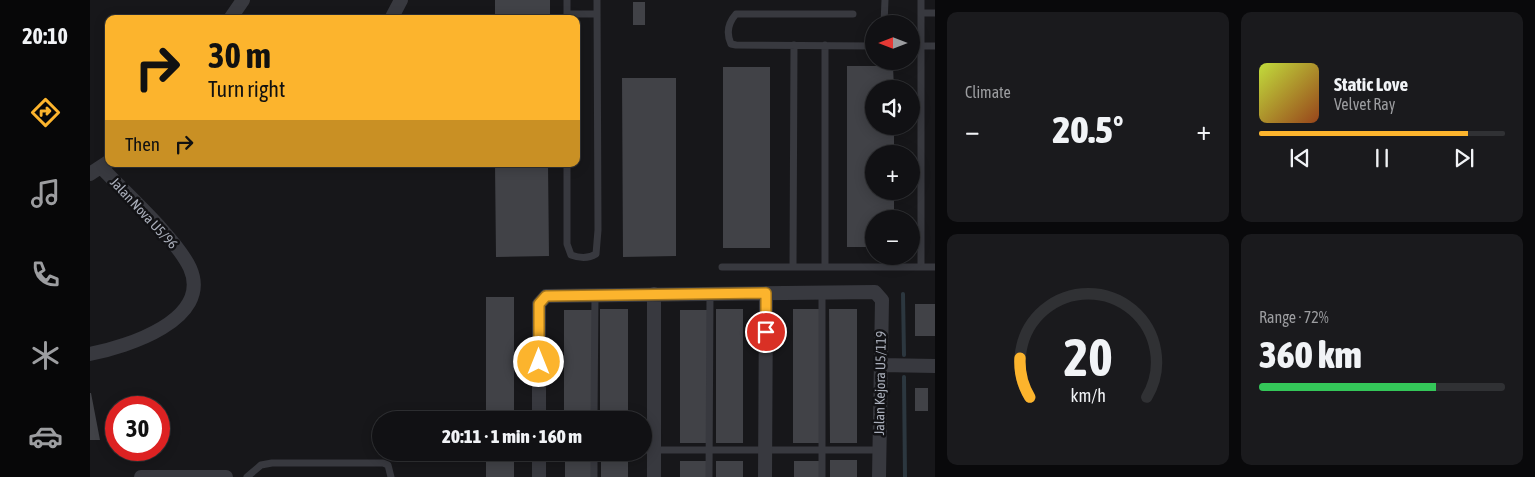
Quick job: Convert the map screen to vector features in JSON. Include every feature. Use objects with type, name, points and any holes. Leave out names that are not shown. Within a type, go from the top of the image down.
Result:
[{"type":"street","points":[[233,15],[243,0]]},
{"type":"street","points":[[393,15],[401,0]]},
{"type":"street","name":"Jalan Nova U5/96","points":[[90,354],[115,349],[161,329],[183,312],[190,301],[192,285],[190,270],[180,251],[100,168]]},
{"type":"street","points":[[539,411],[539,304],[542,298],[546,296],[822,292]]},
{"type":"street","name":"Jalan Kejora U5/119","points":[[822,292],[875,292],[882,300],[878,477]]},
{"type":"street","points":[[765,477],[766,293]]},
{"type":"street","points":[[650,411],[654,294]]},
{"type":"street","points":[[880,365],[935,366]]},
{"type":"street","points":[[539,461],[539,477]]},
{"type":"street","points":[[651,461],[654,477]]},
{"type":"street","points":[[142,476],[226,477]]},
{"type":"lane","points":[[567,0],[567,15]]},
{"type":"lane","points":[[567,167],[567,244],[571,256],[580,258],[592,257],[596,254],[597,248],[597,0]]},
{"type":"lane","points":[[884,0],[884,15]]},
{"type":"lane","points":[[921,0],[921,267]]},
{"type":"lane","points":[[921,13],[935,13]]},
{"type":"lane","points":[[580,15],[597,14]]},
{"type":"lane","points":[[853,14],[736,14],[730,21],[728,38],[730,44],[865,46]]},
{"type":"lane","points":[[793,267],[794,46]]},
{"type":"lane","points":[[825,46],[825,267]]},
{"type":"lane","points":[[921,46],[935,46]]},
{"type":"lane","points":[[722,267],[935,267]]},
{"type":"lane","points":[[822,292],[822,477]]},
{"type":"lane","points":[[709,477],[710,294]]},
{"type":"lane","points":[[594,411],[595,295]]},
{"type":"lane","points":[[652,450],[879,450]]},
{"type":"lane","points":[[594,461],[594,477]]},
{"type":"lane","points":[[247,477],[262,465],[272,463],[384,464],[388,466],[391,477]]},
{"type":"building","points":[[495,0],[550,0],[550,15],[495,15]]},
{"type":"building","points":[[633,2],[645,2],[645,25],[633,25]]},
{"type":"building","points":[[847,66],[865,66],[865,70],[893,70],[894,80],[865,80],[865,135],[894,135],[894,145],[865,145],[865,200],[894,200],[894,210],[865,210],[865,247],[847,247]]},
{"type":"building","points":[[723,67],[770,67],[770,248],[723,248]]},
{"type":"building","points":[[622,78],[676,78],[676,256],[623,257]]},
{"type":"building","points":[[495,167],[548,167],[549,256],[496,257]]},
{"type":"building","points":[[486,297],[514,297],[514,411],[486,411]]},
{"type":"building","points":[[915,304],[935,304],[935,336],[915,336]]},
{"type":"building","points":[[600,309],[628,309],[628,411],[600,411]]},
{"type":"building","points":[[716,309],[743,309],[743,443],[716,443]]},
{"type":"building","points":[[793,309],[821,309],[821,443],[793,443]]},
{"type":"building","points":[[829,309],[857,309],[857,443],[830,443]]},
{"type":"building","points":[[564,310],[592,310],[592,411],[564,411]]},
{"type":"building","points":[[680,310],[707,310],[707,443],[680,443]]},
{"type":"building","points":[[915,388],[928,388],[928,411],[915,411]]},
{"type":"building","points":[[91,393],[100,440],[90,440]]},
{"type":"building","points":[[830,460],[857,460],[857,477],[830,477]]},
{"type":"building","points":[[486,461],[514,461],[514,477],[486,477]]},
{"type":"building","points":[[565,461],[592,461],[592,477],[565,477]]},
{"type":"building","points":[[601,461],[628,461],[628,477],[601,477]]},
{"type":"building","points":[[680,461],[708,461],[708,477],[680,477]]},
{"type":"building","points":[[716,461],[743,461],[743,477],[716,477]]},
{"type":"building","points":[[794,461],[821,461],[821,477],[794,477]]},
{"type":"waterway","points":[[903,294],[904,355]]},
{"type":"waterway","points":[[904,377],[905,477]]},
{"type":"route","points":[[539,362],[539,304],[542,298],[546,296],[766,293],[766,332]]}]
